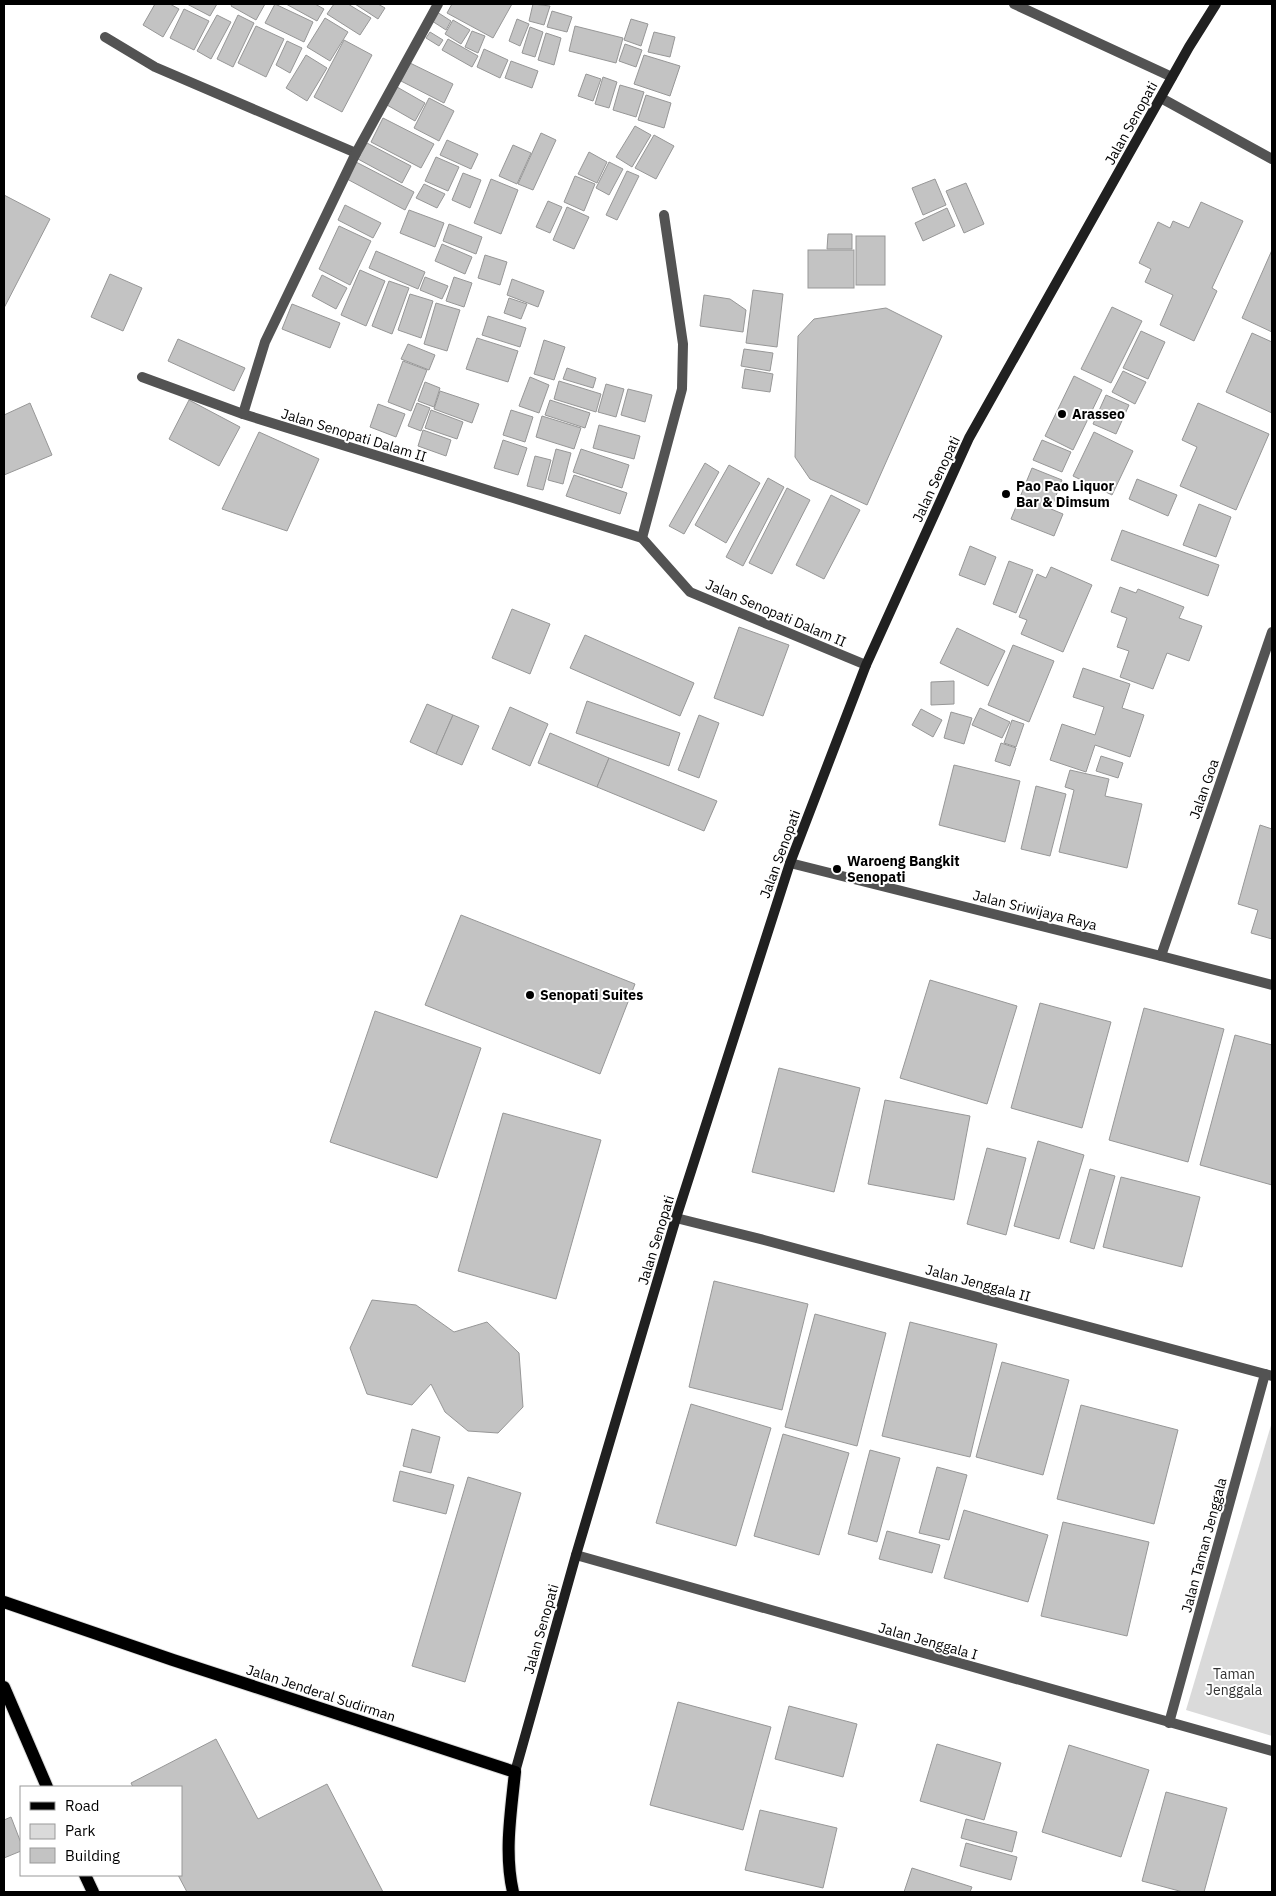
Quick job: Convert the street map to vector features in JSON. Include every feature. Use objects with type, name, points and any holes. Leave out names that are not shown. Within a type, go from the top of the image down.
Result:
[{"type":"main road","name":"Jalan Senopati","points":[[515,1772],[576,1555],[676,1218],[790,863],[866,665],[969,438],[1172,78],[1216,4]]},
{"type":"main road","name":"Jalan Jenderal Sudirman","points":[[4,1602],[182,1663],[515,1772]]},
{"type":"main road","points":[[4,1687],[47,1786]]},
{"type":"main road","points":[[513,1892],[510,1879],[508,1839],[515,1772]]},
{"type":"main road","points":[[85,1876],[93,1892]]},
{"type":"street","points":[[243,414],[265,342],[356,152],[438,4]]},
{"type":"street","points":[[1014,4],[1172,78]]},
{"type":"street","points":[[105,37],[155,67],[356,152]]},
{"type":"street","points":[[1161,98],[1272,159]]},
{"type":"street","points":[[642,538],[682,390],[683,344],[664,215]]},
{"type":"street","name":"Jalan Senopati Dalam II","points":[[142,377],[243,414],[642,538],[690,592],[866,665]]},
{"type":"street","name":"Jalan Goa","points":[[1161,956],[1272,632]]},
{"type":"street","name":"Jalan Sriwijaya Raya","points":[[790,863],[1161,956],[1272,986]]},
{"type":"street","name":"Jalan Jenggala II","points":[[676,1218],[1269,1375]]},
{"type":"street","name":"Jalan Taman Jenggala","points":[[1169,1723],[1269,1375]]},
{"type":"street","name":"Jalan Jenggala I","points":[[576,1555],[1272,1751]]},
{"type":"green space","name":"Taman Jenggala","points":[[1272,1422],[1272,1736],[1186,1710]]},
{"type":"building","points":[[155,4],[170,4],[179,9],[163,37],[143,25]]},
{"type":"building","points":[[187,4],[217,4],[210,16]]},
{"type":"building","points":[[232,4],[265,4],[256,20],[231,6]]},
{"type":"building","points":[[275,4],[313,22],[304,42],[265,23]]},
{"type":"building","points":[[286,4],[315,4],[324,9],[317,21]]},
{"type":"building","points":[[334,4],[348,4],[371,18],[360,35],[327,14]]},
{"type":"building","points":[[355,4],[378,4],[385,8],[378,19]]},
{"type":"building","points":[[452,4],[512,4],[493,38],[447,13]]},
{"type":"building","points":[[533,4],[550,6],[544,25],[529,21]]},
{"type":"building","points":[[184,9],[209,21],[194,50],[170,38]]},
{"type":"building","points":[[552,11],[572,17],[567,32],[547,27]]},
{"type":"building","points":[[437,12],[451,21],[446,30],[432,21]]},
{"type":"building","points":[[217,15],[231,22],[211,59],[197,51]]},
{"type":"building","points":[[238,15],[254,23],[233,67],[217,59]]},
{"type":"building","points":[[325,18],[348,32],[330,61],[307,47]]},
{"type":"building","points":[[517,19],[529,24],[520,46],[509,41]]},
{"type":"building","points":[[631,19],[648,24],[641,46],[624,40]]},
{"type":"building","points":[[453,20],[470,30],[461,44],[445,34]]},
{"type":"building","points":[[256,26],[284,39],[266,77],[238,63]]},
{"type":"building","points":[[575,26],[623,38],[616,63],[569,51]]},
{"type":"building","points":[[530,27],[543,32],[535,57],[522,53]]},
{"type":"building","points":[[472,31],[485,36],[478,53],[465,47]]},
{"type":"building","points":[[430,32],[443,40],[439,46],[426,38]]},
{"type":"building","points":[[654,32],[675,37],[670,57],[648,52]]},
{"type":"building","points":[[546,33],[561,38],[554,65],[538,60]]},
{"type":"building","points":[[448,39],[478,56],[472,67],[442,50]]},
{"type":"building","points":[[344,40],[372,55],[342,112],[314,97]]},
{"type":"building","points":[[287,41],[302,48],[290,73],[276,65]]},
{"type":"building","points":[[625,44],[642,50],[636,67],[619,61]]},
{"type":"building","points":[[484,49],[508,60],[500,78],[477,67]]},
{"type":"building","points":[[306,55],[327,68],[307,101],[286,88]]},
{"type":"building","points":[[644,55],[680,66],[670,96],[634,84]]},
{"type":"building","points":[[511,61],[538,71],[532,88],[505,78]]},
{"type":"building","points":[[410,63],[453,84],[444,103],[401,81]]},
{"type":"building","points":[[586,74],[601,79],[593,101],[578,96]]},
{"type":"building","points":[[603,77],[617,82],[609,108],[595,104]]},
{"type":"building","points":[[620,85],[644,92],[636,117],[613,110]]},
{"type":"building","points":[[397,87],[425,103],[415,121],[387,105]]},
{"type":"building","points":[[646,95],[671,103],[664,128],[638,120]]},
{"type":"building","points":[[429,98],[454,111],[439,141],[414,128]]},
{"type":"building","points":[[383,118],[434,144],[421,168],[371,142]]},
{"type":"building","points":[[635,126],[651,135],[632,167],[616,157]]},
{"type":"building","points":[[541,133],[556,140],[533,190],[518,184]]},
{"type":"building","points":[[654,135],[674,146],[656,179],[635,168]]},
{"type":"building","points":[[447,140],[478,154],[471,169],[440,155]]},
{"type":"building","points":[[367,143],[411,166],[402,183],[358,159]]},
{"type":"building","points":[[513,145],[531,153],[517,184],[499,176]]},
{"type":"building","points":[[589,152],[607,162],[597,183],[578,174]]},
{"type":"building","points":[[436,157],[459,167],[448,191],[425,181]]},
{"type":"building","points":[[356,162],[414,192],[405,210],[347,179]]},
{"type":"building","points":[[609,162],[623,169],[609,195],[596,188]]},
{"type":"building","points":[[627,171],[639,176],[617,220],[606,215]]},
{"type":"building","points":[[463,173],[481,180],[470,208],[452,200]]},
{"type":"building","points":[[575,176],[595,184],[584,211],[564,202]]},
{"type":"building","points":[[491,179],[518,190],[501,234],[474,223]]},
{"type":"building","points":[[935,179],[946,205],[923,215],[912,188]]},
{"type":"building","points":[[966,183],[984,224],[964,233],[946,191]]},
{"type":"building","points":[[424,184],[445,194],[437,208],[416,198]]},
{"type":"building","points":[[4,195],[50,219],[4,308]]},
{"type":"building","points":[[548,201],[562,207],[550,233],[536,227]]},
{"type":"building","points":[[1201,202],[1243,221],[1212,288],[1217,291],[1194,341],[1160,325],[1173,295],[1145,282],[1151,269],[1139,263],[1158,222],[1170,228],[1173,221],[1189,228]]},
{"type":"building","points":[[345,205],[381,223],[373,238],[338,220]]},
{"type":"building","points":[[567,207],[589,217],[574,249],[553,240]]},
{"type":"building","points":[[947,208],[955,226],[923,241],[915,223]]},
{"type":"building","points":[[409,210],[444,223],[435,247],[400,233]]},
{"type":"building","points":[[449,224],[482,237],[476,254],[443,241]]},
{"type":"building","points":[[339,226],[371,241],[350,285],[319,269]]},
{"type":"building","points":[[828,234],[852,234],[852,249],[827,249]]},
{"type":"building","points":[[856,236],[885,236],[885,285],[856,285]]},
{"type":"building","points":[[442,244],[472,257],[465,274],[435,261]]},
{"type":"building","points":[[808,250],[854,250],[854,288],[808,288]]},
{"type":"building","points":[[1272,250],[1272,332],[1242,318]]},
{"type":"building","points":[[376,251],[425,272],[418,289],[369,268]]},
{"type":"building","points":[[485,255],[507,262],[500,285],[478,278]]},
{"type":"building","points":[[360,270],[385,281],[366,326],[341,315]]},
{"type":"building","points":[[110,274],[142,288],[123,331],[91,317]]},
{"type":"building","points":[[322,275],[347,288],[336,309],[312,296]]},
{"type":"building","points":[[425,277],[448,286],[442,299],[420,290]]},
{"type":"building","points":[[454,277],[472,283],[464,307],[446,301]]},
{"type":"building","points":[[512,279],[544,291],[538,307],[507,295]]},
{"type":"building","points":[[389,281],[409,288],[392,334],[372,326]]},
{"type":"building","points":[[753,290],[783,294],[777,347],[746,343]]},
{"type":"building","points":[[410,294],[433,301],[421,338],[398,330]]},
{"type":"building","points":[[704,295],[730,299],[746,310],[743,332],[700,326]]},
{"type":"building","points":[[509,298],[527,304],[521,319],[504,313]]},
{"type":"building","points":[[436,303],[460,310],[447,351],[424,344]]},
{"type":"building","points":[[292,304],[340,323],[330,348],[282,329]]},
{"type":"building","points":[[1112,307],[1142,321],[1111,383],[1081,369]]},
{"type":"building","points":[[886,308],[942,336],[867,505],[810,479],[795,457],[798,336],[814,319]]},
{"type":"building","points":[[488,316],[526,328],[520,347],[482,335]]},
{"type":"building","points":[[1141,331],[1165,342],[1148,379],[1123,368]]},
{"type":"building","points":[[1252,333],[1272,342],[1272,413],[1226,392]]},
{"type":"building","points":[[477,338],[518,351],[508,382],[466,369]]},
{"type":"building","points":[[178,339],[245,368],[234,391],[168,361]]},
{"type":"building","points":[[544,340],[565,347],[554,380],[534,374]]},
{"type":"building","points":[[408,344],[435,355],[429,370],[401,359]]},
{"type":"building","points":[[744,349],[773,353],[770,371],[741,366]]},
{"type":"building","points":[[403,361],[427,370],[411,411],[388,402]]},
{"type":"building","points":[[567,368],[596,378],[593,388],[563,379]]},
{"type":"building","points":[[745,369],[773,374],[770,392],[742,388]]},
{"type":"building","points":[[1123,371],[1146,382],[1135,404],[1112,392]]},
{"type":"building","points":[[1074,376],[1102,390],[1073,450],[1045,436]]},
{"type":"building","points":[[530,377],[549,385],[539,413],[519,406]]},
{"type":"building","points":[[559,381],[601,394],[596,412],[554,399]]},
{"type":"building","points":[[425,382],[440,388],[434,407],[418,401]]},
{"type":"building","points":[[606,384],[624,389],[616,417],[598,412]]},
{"type":"building","points":[[628,389],[652,395],[645,422],[621,415]]},
{"type":"building","points":[[440,391],[479,404],[472,423],[434,409]]},
{"type":"building","points":[[1106,395],[1129,405],[1116,434],[1093,424]]},
{"type":"building","points":[[189,400],[240,427],[219,466],[169,439]]},
{"type":"building","points":[[550,400],[590,413],[585,428],[545,415]]},
{"type":"building","points":[[30,403],[52,455],[4,475],[4,415]]},
{"type":"building","points":[[417,403],[430,408],[421,431],[408,426]]},
{"type":"building","points":[[1198,403],[1269,434],[1236,510],[1180,486],[1197,447],[1182,440]]},
{"type":"building","points":[[378,404],[405,414],[396,437],[370,427]]},
{"type":"building","points":[[431,410],[463,422],[457,439],[425,428]]},
{"type":"building","points":[[511,410],[533,417],[525,442],[503,435]]},
{"type":"building","points":[[542,416],[581,428],[574,449],[536,437]]},
{"type":"building","points":[[599,425],[640,436],[634,459],[593,448]]},
{"type":"building","points":[[423,430],[451,440],[446,456],[418,446]]},
{"type":"building","points":[[259,432],[319,459],[287,531],[222,509]]},
{"type":"building","points":[[1094,432],[1133,451],[1112,495],[1073,476]]},
{"type":"building","points":[[503,440],[527,448],[518,475],[494,468]]},
{"type":"building","points":[[1042,440],[1071,452],[1062,472],[1033,460]]},
{"type":"building","points":[[556,449],[571,453],[563,484],[548,480]]},
{"type":"building","points":[[581,449],[629,465],[622,488],[573,472]]},
{"type":"building","points":[[535,456],[551,460],[543,490],[527,486]]},
{"type":"building","points":[[705,463],[719,472],[684,534],[669,526]]},
{"type":"building","points":[[729,465],[760,483],[726,543],[695,525]]},
{"type":"building","points":[[1032,468],[1062,480],[1051,509],[1063,514],[1054,536],[1011,519]]},
{"type":"building","points":[[574,475],[627,493],[620,514],[566,496]]},
{"type":"building","points":[[768,478],[784,487],[743,566],[726,557]]},
{"type":"building","points":[[1137,479],[1177,495],[1168,516],[1129,499]]},
{"type":"building","points":[[787,488],[810,500],[772,574],[749,563]]},
{"type":"building","points":[[831,495],[860,510],[824,579],[796,565]]},
{"type":"building","points":[[1199,504],[1231,517],[1216,557],[1183,545]]},
{"type":"building","points":[[1122,530],[1219,565],[1208,596],[1111,560]]},
{"type":"building","points":[[970,546],[996,557],[985,585],[959,575]]},
{"type":"building","points":[[1009,561],[1033,570],[1016,613],[993,604]]},
{"type":"building","points":[[1051,567],[1092,585],[1063,652],[1021,634],[1027,620],[1019,617],[1037,574],[1046,578]]},
{"type":"building","points":[[1120,587],[1136,593],[1138,589],[1184,607],[1179,618],[1202,626],[1189,661],[1167,653],[1153,689],[1120,677],[1129,651],[1117,647],[1127,618],[1111,612]]},
{"type":"building","points":[[512,609],[550,624],[530,674],[492,658]]},
{"type":"building","points":[[739,627],[789,645],[763,716],[714,698]]},
{"type":"building","points":[[957,628],[1005,651],[988,686],[940,663]]},
{"type":"building","points":[[585,635],[694,683],[680,716],[570,668]]},
{"type":"building","points":[[1013,645],[1054,661],[1029,722],[988,705]]},
{"type":"building","points":[[1083,668],[1130,684],[1122,708],[1144,715],[1130,757],[1095,745],[1086,772],[1050,760],[1062,724],[1095,735],[1104,707],[1073,697]]},
{"type":"building","points":[[954,681],[954,704],[931,705],[931,682]]},
{"type":"building","points":[[587,701],[680,733],[669,766],[576,733]]},
{"type":"building","points":[[427,704],[453,715],[436,754],[410,742]]},
{"type":"building","points":[[510,707],[548,724],[530,766],[492,749]]},
{"type":"building","points":[[980,708],[1010,722],[1002,738],[972,725]]},
{"type":"building","points":[[921,709],[942,720],[933,737],[912,725]]},
{"type":"building","points":[[951,712],[972,718],[964,744],[944,738]]},
{"type":"building","points":[[453,715],[479,726],[462,765],[436,754]]},
{"type":"building","points":[[699,715],[719,723],[699,778],[678,770]]},
{"type":"building","points":[[1012,720],[1024,724],[1016,747],[1004,743]]},
{"type":"building","points":[[550,733],[609,758],[597,787],[538,763]]},
{"type":"building","points":[[1001,743],[1016,748],[1010,766],[995,761]]},
{"type":"building","points":[[1101,756],[1123,763],[1118,778],[1096,771]]},
{"type":"building","points":[[609,758],[717,801],[704,831],[597,787]]},
{"type":"building","points":[[954,765],[1020,781],[1005,842],[939,825]]},
{"type":"building","points":[[1070,770],[1109,779],[1105,796],[1142,804],[1127,868],[1059,852],[1074,790],[1065,787]]},
{"type":"building","points":[[1036,786],[1066,794],[1050,856],[1021,849]]},
{"type":"building","points":[[1260,825],[1272,829],[1272,939],[1251,933],[1258,910],[1238,904]]},
{"type":"building","name":"Senopati Suites","points":[[461,915],[635,984],[600,1074],[425,1005]]},
{"type":"building","points":[[930,980],[1017,1006],[987,1104],[900,1078]]},
{"type":"building","points":[[1040,1003],[1111,1022],[1082,1128],[1011,1108]]},
{"type":"building","points":[[1144,1008],[1224,1029],[1188,1162],[1109,1140]]},
{"type":"building","points":[[375,1011],[481,1048],[437,1178],[330,1142]]},
{"type":"building","points":[[1235,1035],[1272,1045],[1272,1185],[1200,1165]]},
{"type":"building","points":[[779,1068],[860,1088],[834,1192],[752,1172]]},
{"type":"building","points":[[885,1100],[970,1116],[954,1200],[868,1184]]},
{"type":"building","points":[[503,1113],[601,1140],[556,1299],[458,1271]]},
{"type":"building","points":[[1038,1141],[1084,1155],[1059,1239],[1014,1226]]},
{"type":"building","points":[[987,1148],[1026,1158],[1006,1235],[967,1224]]},
{"type":"building","points":[[1090,1169],[1115,1176],[1094,1249],[1070,1242]]},
{"type":"building","points":[[1121,1177],[1200,1197],[1182,1267],[1103,1247]]},
{"type":"building","points":[[714,1281],[808,1304],[782,1410],[689,1387]]},
{"type":"building","points":[[372,1300],[416,1305],[454,1332],[487,1322],[519,1353],[523,1407],[498,1433],[468,1431],[445,1412],[431,1384],[412,1405],[367,1394],[350,1348]]},
{"type":"building","points":[[815,1314],[886,1333],[857,1446],[785,1427]]},
{"type":"building","points":[[910,1322],[997,1344],[970,1457],[882,1436]]},
{"type":"building","points":[[1002,1362],[1069,1380],[1043,1475],[976,1457]]},
{"type":"building","points":[[691,1404],[771,1428],[736,1546],[656,1523]]},
{"type":"building","points":[[1081,1405],[1178,1430],[1154,1524],[1057,1499]]},
{"type":"building","points":[[412,1429],[440,1437],[431,1473],[403,1466]]},
{"type":"building","points":[[783,1434],[849,1453],[819,1555],[754,1536]]},
{"type":"building","points":[[870,1450],[900,1458],[877,1542],[848,1534]]},
{"type":"building","points":[[937,1467],[967,1475],[949,1540],[919,1533]]},
{"type":"building","points":[[400,1471],[454,1485],[446,1514],[393,1501]]},
{"type":"building","points":[[468,1477],[521,1493],[465,1682],[412,1666]]},
{"type":"building","points":[[964,1510],[1048,1535],[1028,1602],[944,1578]]},
{"type":"building","points":[[1063,1522],[1149,1542],[1127,1636],[1041,1616]]},
{"type":"building","points":[[887,1531],[940,1545],[932,1573],[879,1559]]},
{"type":"building","points":[[678,1702],[771,1727],[743,1830],[650,1805]]},
{"type":"building","points":[[789,1706],[857,1724],[843,1777],[775,1759]]},
{"type":"building","points":[[216,1739],[258,1819],[327,1784],[383,1892],[187,1892],[179,1876],[182,1876],[182,1786],[132,1786],[131,1783]]},
{"type":"building","points":[[937,1744],[1001,1763],[984,1820],[920,1801]]},
{"type":"building","points":[[1069,1745],[1149,1770],[1121,1857],[1042,1832]]},
{"type":"building","points":[[1166,1792],[1227,1808],[1204,1892],[1183,1892],[1142,1881]]},
{"type":"building","points":[[760,1810],[837,1828],[823,1888],[745,1870]]},
{"type":"building","points":[[11,1817],[20,1840],[20,1851],[4,1858],[4,1820]]},
{"type":"building","points":[[966,1819],[1017,1832],[1012,1852],[961,1838]]},
{"type":"building","points":[[966,1843],[1017,1857],[1011,1880],[960,1866]]},
{"type":"building","points":[[912,1868],[972,1887],[970,1892],[904,1892]]},
{"type":"place","name":"Arasseo","points":[[1062,414]]},
{"type":"place","name":"Pao Pao Liquor Bar & Dimsum","points":[[1006,494]]},
{"type":"place","name":"Waroeng Bangkit Senopati","points":[[837,869]]},
{"type":"place","name":"Senopati Suites","points":[[530,995]]}]
